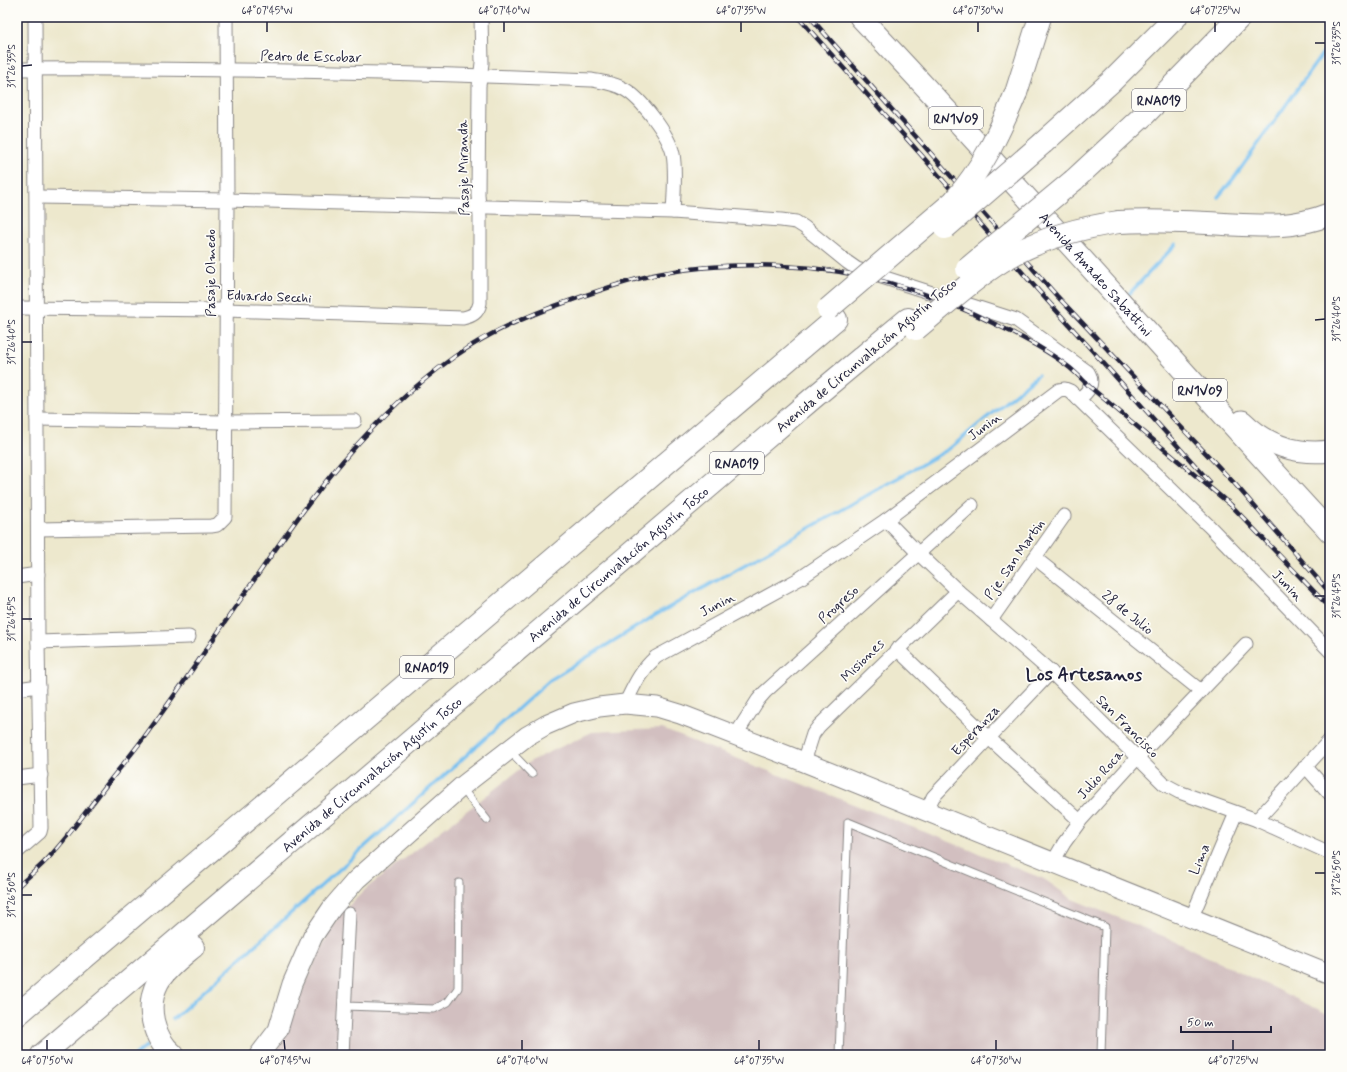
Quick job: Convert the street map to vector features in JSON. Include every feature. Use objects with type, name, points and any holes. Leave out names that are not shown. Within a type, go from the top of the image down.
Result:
[{"type":"highway","points":[[832,314],[954,201],[984,162],[1016,93],[1040,17]]},
{"type":"highway","name":"RNA019","points":[[17,1015],[463,636],[832,314],[980,198],[1043,144],[1112,81],[1176,17]]},
{"type":"highway","name":"Avenida de Circunvalación Agustín Tosco","points":[[42,1055],[567,608],[912,324],[1074,180],[1144,115],[1240,17]]},
{"type":"highway","points":[[912,324],[992,267],[1014,254],[1067,232],[1119,222],[1156,221],[1273,226],[1304,223],[1330,214]]},
{"type":"highway","points":[[173,1055],[159,1037],[154,1025],[152,1014],[155,990],[164,974],[204,936],[462,715],[524,645]]},
{"type":"main road","name":"Avenida Amadeo Sabattini","points":[[860,17],[967,130],[1050,221],[1169,356],[1330,532]]},
{"type":"main road","points":[[875,17],[984,136],[1050,221]]},
{"type":"main road","points":[[1072,246],[1140,309],[1248,428],[1273,444],[1286,448],[1314,452],[1330,451]]},
{"type":"main road","points":[[259,1054],[278,1030],[292,984],[313,936],[332,908],[356,880],[461,787],[508,750],[546,725],[574,713],[599,707],[625,704],[663,709],[680,714],[804,762],[1330,974]]},
{"type":"street","points":[[17,852],[40,832],[41,828],[38,642],[35,17]]},
{"type":"street","name":"Pasaje Olmedo","points":[[38,529],[211,526],[217,525],[225,517],[226,17]]},
{"type":"street","name":"Pasaje Miranda","points":[[472,316],[479,309],[480,303],[478,187],[479,86],[482,63],[481,17]]},
{"type":"street","name":"Pedro de Escobar","points":[[17,68],[480,75],[592,80],[603,82],[625,89],[632,94],[663,130],[669,142],[674,163],[673,212]]},
{"type":"street","points":[[37,197],[226,200],[673,212],[796,222],[857,269],[1016,320],[1088,372],[1091,380],[1090,387],[1085,395],[1078,398]]},
{"type":"street","name":"Eduardo Secchi","points":[[17,308],[226,310],[463,318],[472,316]]},
{"type":"street","name":"Junin","points":[[625,704],[638,677],[646,665],[656,657],[799,579],[886,520],[1059,390],[1065,389],[1070,390],[1209,526],[1330,651]]},
{"type":"street","points":[[37,419],[225,422],[355,420]]},
{"type":"street","name":"Progreso","points":[[735,736],[758,700],[765,692],[972,505]]},
{"type":"street","name":"Pje. San Martin","points":[[991,620],[1064,516]]},
{"type":"street","name":"San Francisco","points":[[886,520],[918,554],[958,591],[1051,672],[1164,784],[1179,792],[1257,820],[1330,854]]},
{"type":"street","name":"28 de Julio","points":[[1035,558],[1201,691]]},
{"type":"street","points":[[17,577],[38,574]]},
{"type":"street","name":"Misiones","points":[[804,762],[813,734],[819,726],[958,591]]},
{"type":"street","points":[[38,642],[189,636]]},
{"type":"street","name":"Julio Roca","points":[[1053,862],[1064,843],[1080,821],[1137,758],[1246,644]]},
{"type":"street","points":[[897,649],[989,738],[1080,821]]},
{"type":"street","name":"Esperanza","points":[[926,812],[933,797],[1051,672]]},
{"type":"street","points":[[17,689],[39,686]]},
{"type":"street","points":[[1257,820],[1330,740]]},
{"type":"street","points":[[1305,766],[1330,794]]},
{"type":"street","points":[[17,778],[41,775]]},
{"type":"street","name":"Lima","points":[[1191,919],[1236,813]]},
{"type":"street","points":[[342,1055],[349,914]]},
{"type":"lane","points":[[508,750],[532,774]]},
{"type":"lane","points":[[461,787],[487,820]]},
{"type":"lane","points":[[840,1055],[848,822],[1105,927],[1100,1055]]},
{"type":"lane","points":[[345,1006],[434,1009],[448,1002],[458,988],[459,883]]},
{"type":"shaded area","points":[[662,729],[1044,879],[1072,899],[1168,938],[1330,1015],[1330,1055],[272,1055],[279,1046],[319,952],[338,916],[368,887],[531,761],[592,732]]},
{"type":"waterway","points":[[1218,197],[1234,178],[1330,43]]},
{"type":"waterway","points":[[1129,294],[1176,244]]},
{"type":"waterway","points":[[173,1019],[550,680],[654,616],[949,449],[1038,375]]},
{"type":"waterway","points":[[135,1055],[146,1046]]},
{"type":"railway","points":[[798,17],[923,157],[1028,279],[1210,482]]},
{"type":"railway","points":[[810,17],[1057,296],[1235,484],[1330,593]]},
{"type":"railway","points":[[17,887],[44,863],[59,846],[135,750],[278,546],[322,486],[371,430],[397,404],[425,379],[454,357],[496,331],[541,311],[636,279],[689,269],[720,266],[766,265],[811,268],[866,277],[920,292],[947,302],[973,313],[1027,340],[1054,356],[1232,506]]},
{"type":"railway","points":[[1228,502],[1330,608]]},
{"type":"district","name":"Los Artesanos","points":[[1084,674]]}]
